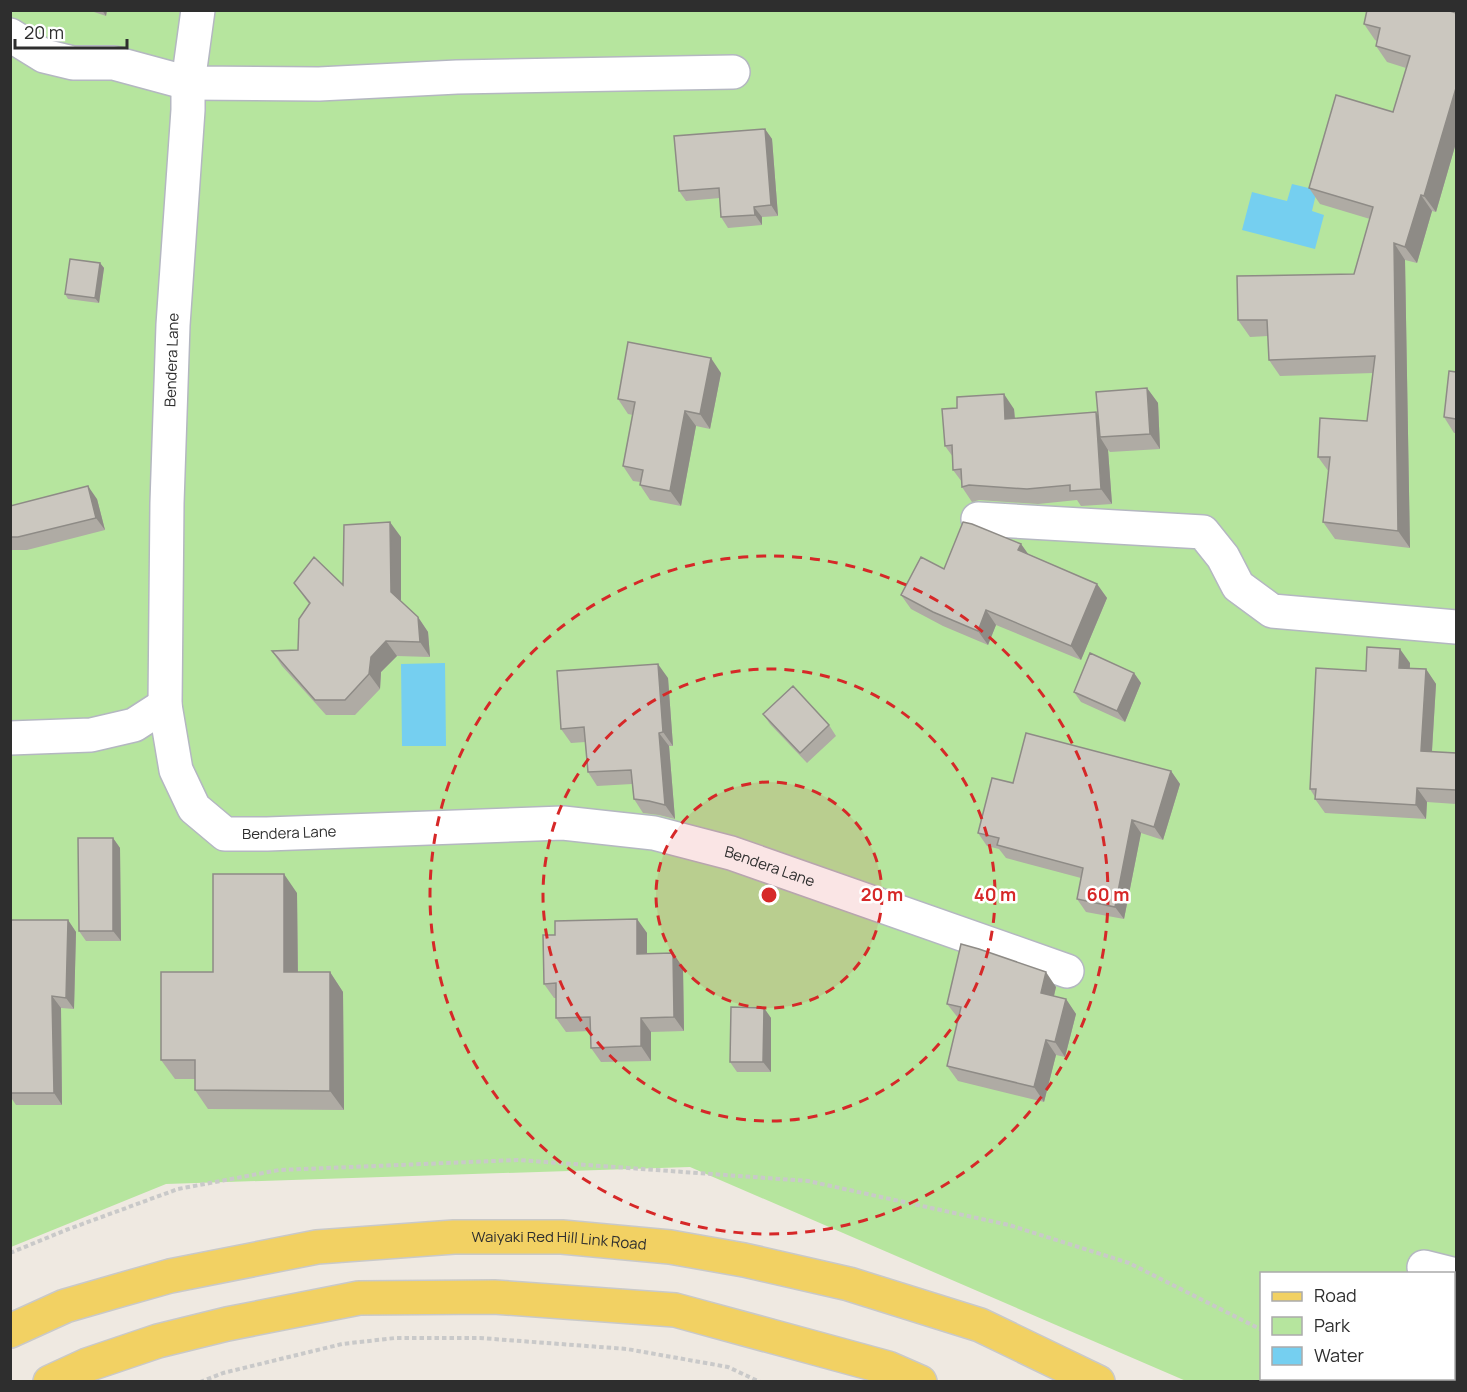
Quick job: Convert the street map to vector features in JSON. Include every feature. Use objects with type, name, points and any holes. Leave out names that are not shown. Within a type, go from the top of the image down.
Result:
[{"type":"main road","name":"Waiyaki Red Hill Link Road","points":[[10,1331],[65,1306],[170,1276],[317,1247],[454,1237],[562,1237],[670,1247],[744,1260],[849,1284],[980,1325],[1098,1382]]},
{"type":"main road","points":[[50,1382],[87,1365],[158,1341],[227,1324],[359,1298],[494,1297],[675,1310],[888,1368],[920,1382]]},
{"type":"street","name":"Bendera Lane","points":[[198,10],[188,83],[172,348],[167,503],[165,705],[176,770],[194,808],[225,834],[563,823],[654,833],[731,853],[1067,970]]},
{"type":"street","points":[[10,36],[44,56],[73,63],[114,63],[188,83],[319,84],[457,78],[733,72]]},
{"type":"street","points":[[978,519],[1203,531],[1223,557],[1238,586],[1272,611],[1456,627]]},
{"type":"street","points":[[10,738],[91,735],[134,726],[165,705]]},
{"type":"path","points":[[10,1253],[178,1189],[279,1170],[518,1160],[808,1182],[1009,1225],[1129,1263],[1260,1328]]},
{"type":"path","points":[[200,1382],[223,1373],[342,1344],[395,1338],[491,1339],[627,1349],[728,1367],[760,1382]]},
{"type":"green space","points":[[11,11],[1456,11],[1456,1381],[1186,1381],[690,1167],[166,1184],[11,1247]]},
{"type":"water","points":[[1292,184],[1317,190],[1312,211],[1324,215],[1315,249],[1242,230],[1252,192],[1287,201]]},
{"type":"water","points":[[445,663],[446,746],[402,746],[401,664]]},
{"type":"building","points":[[1367,10],[1447,10],[1456,13],[1456,88],[1424,196],[1421,195],[1405,247],[1394,243],[1398,531],[1323,522],[1330,457],[1318,457],[1320,418],[1367,421],[1375,356],[1269,360],[1267,320],[1238,320],[1237,276],[1354,274],[1373,207],[1309,188],[1336,95],[1393,112],[1410,56],[1376,46],[1380,28],[1364,24]]},
{"type":"building","points":[[765,129],[771,205],[754,207],[755,215],[721,217],[719,188],[679,191],[674,136]]},
{"type":"building","points":[[70,259],[100,263],[95,298],[65,294]]},
{"type":"building","points":[[628,342],[711,358],[700,414],[685,411],[670,491],[640,485],[643,470],[623,466],[635,402],[618,399]]},
{"type":"building","points":[[1449,371],[1456,372],[1456,419],[1444,417]]},
{"type":"building","points":[[1147,388],[1150,434],[1100,437],[1096,392]]},
{"type":"building","points":[[1004,394],[1005,419],[1096,412],[1101,489],[1070,491],[1070,485],[1027,489],[969,485],[962,487],[961,469],[953,470],[952,445],[945,446],[942,409],[957,408],[957,397]]},
{"type":"building","points":[[88,486],[96,518],[10,537],[10,506]]},
{"type":"building","points":[[390,522],[391,592],[418,617],[420,642],[386,641],[371,657],[369,674],[345,700],[315,700],[272,651],[298,650],[299,619],[310,603],[294,583],[314,557],[343,585],[344,525]]},
{"type":"building","points":[[963,522],[1021,544],[1018,550],[1097,584],[1071,646],[986,610],[978,631],[933,612],[901,595],[921,557],[944,569]]},
{"type":"building","points":[[1367,647],[1400,649],[1399,668],[1426,669],[1421,751],[1456,753],[1456,790],[1417,788],[1416,805],[1315,799],[1316,789],[1310,789],[1316,668],[1366,671]]},
{"type":"building","points":[[1090,653],[1134,673],[1117,711],[1074,692]]},
{"type":"building","points":[[658,664],[663,732],[659,733],[665,805],[634,799],[631,770],[588,772],[584,727],[561,729],[557,671]]},
{"type":"building","points":[[793,686],[829,725],[800,753],[763,714]]},
{"type":"building","points":[[1026,733],[1171,771],[1154,827],[1132,820],[1115,907],[1077,899],[1083,868],[997,845],[999,838],[978,833],[992,778],[1013,783]]},
{"type":"building","points":[[78,838],[113,838],[113,931],[79,931]]},
{"type":"building","points":[[213,874],[284,874],[284,972],[330,972],[330,1091],[195,1090],[195,1060],[161,1060],[161,972],[213,972]]},
{"type":"building","points":[[637,919],[637,954],[673,953],[674,1017],[641,1018],[641,1046],[591,1048],[590,1017],[556,1018],[556,983],[544,984],[543,935],[555,935],[555,921]]},
{"type":"building","points":[[10,920],[68,920],[66,998],[52,996],[54,1093],[10,1093]]},
{"type":"building","points":[[961,944],[1046,972],[1041,993],[1066,999],[1055,1042],[1046,1040],[1034,1087],[947,1066],[961,1007],[947,1004]]},
{"type":"building","points":[[731,1007],[764,1008],[763,1062],[730,1062]]}]
